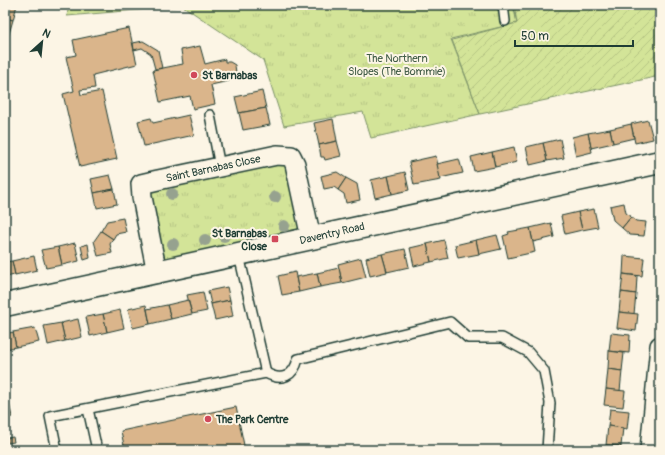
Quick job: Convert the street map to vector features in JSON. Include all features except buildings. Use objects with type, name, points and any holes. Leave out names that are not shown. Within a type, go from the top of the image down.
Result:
[{"type":"street","name":"Saint Barnabas Close","points":[[157,273],[142,197],[141,184],[277,155],[291,156],[295,164],[311,238]]},
{"type":"street","name":"Daventry Road","points":[[5,305],[660,162]]},
{"type":"street","points":[[650,450],[660,346]]},
{"type":"lane","points":[[504,5],[505,22]]},
{"type":"lane","points":[[210,115],[220,167]]},
{"type":"lane","points":[[239,255],[266,373]]},
{"type":"lane","points":[[58,450],[50,416],[266,373],[273,377],[282,378],[289,375],[296,367],[298,358],[450,322],[468,338],[502,338],[528,352],[544,371],[550,403],[547,450]]},
{"type":"lane","points":[[88,409],[97,450]]},
{"type":"green space","name":"The Northern Slopes (The Bommie)","points":[[69,5],[513,5],[517,23],[451,39],[480,114],[371,138],[363,112],[284,126],[263,60],[183,6],[67,16]]},
{"type":"green space","points":[[514,5],[660,5],[660,76],[480,114],[452,40],[517,23]]},
{"type":"green space","points":[[288,158],[302,231],[162,262],[149,197],[152,190]]},
{"type":"place","name":"St Barnabas","points":[[194,75]]},
{"type":"place","name":"St Barnabas Close","points":[[275,239]]},
{"type":"place","name":"The Park Centre","points":[[208,419]]}]
